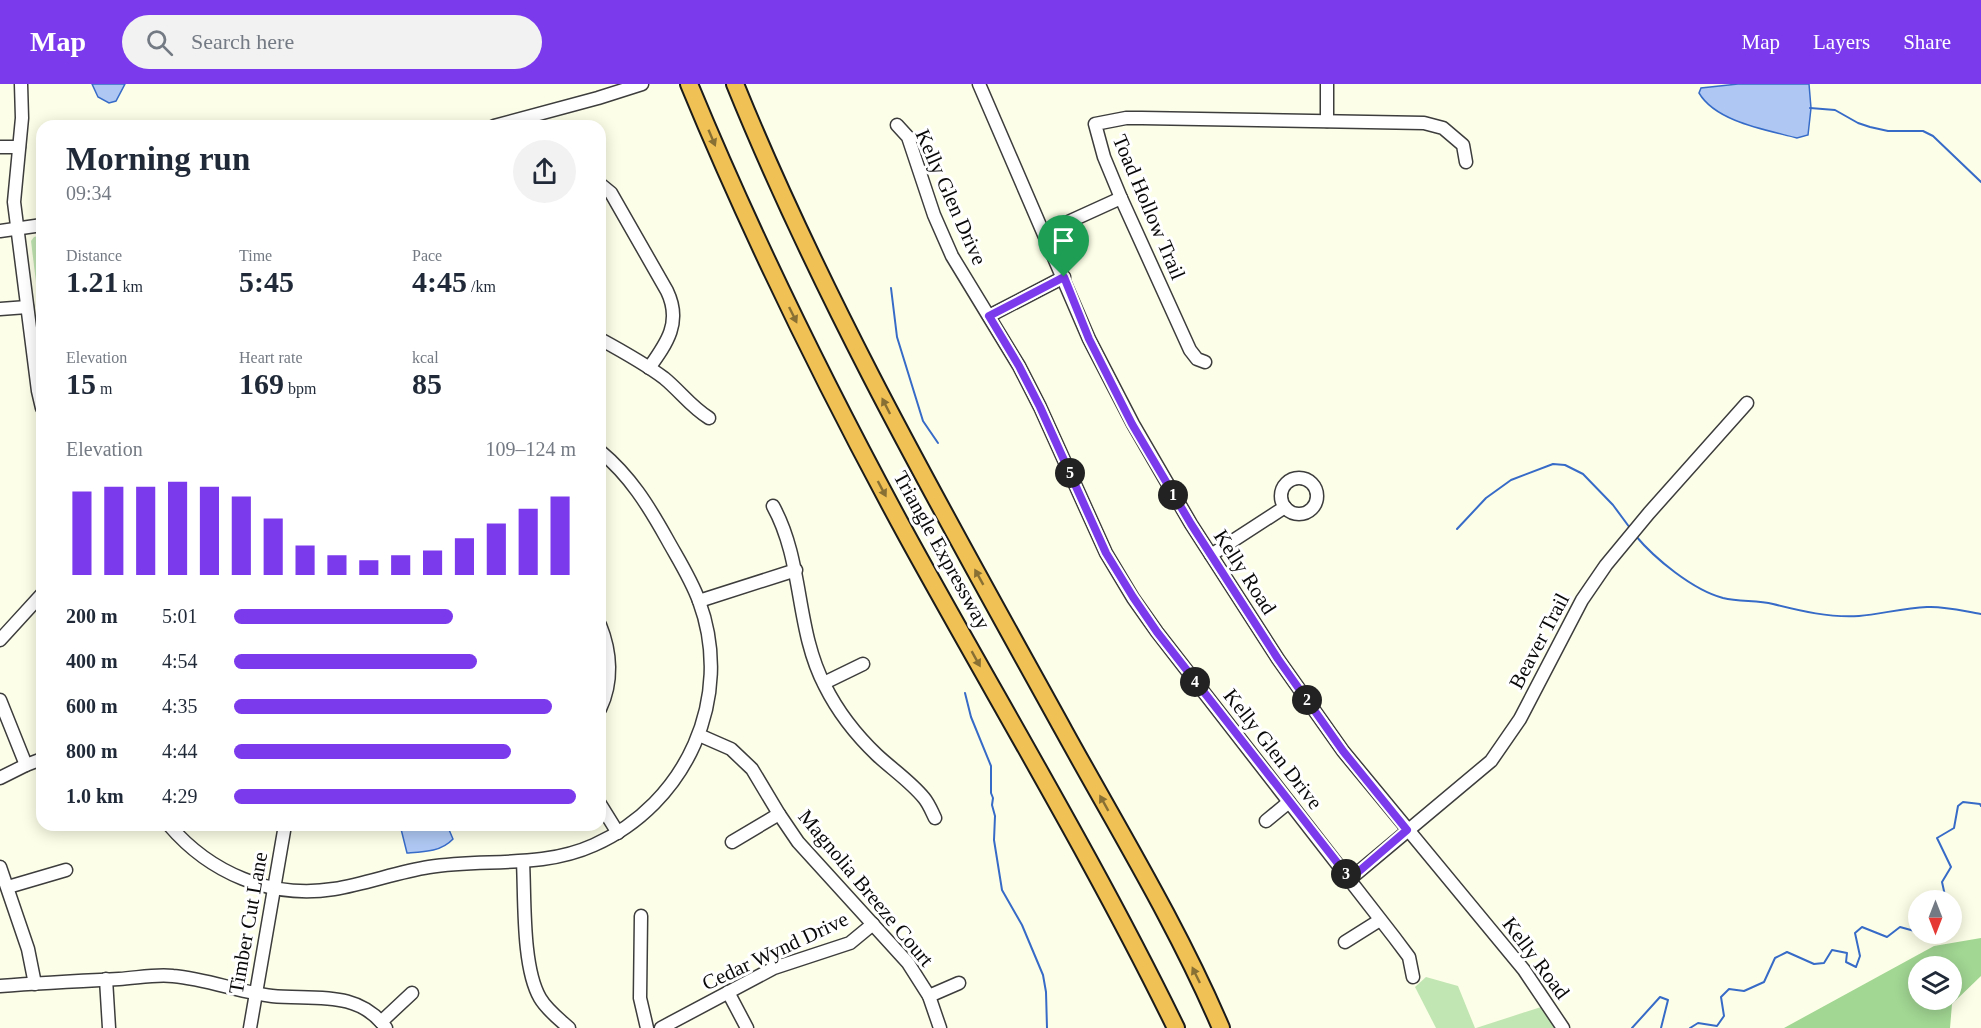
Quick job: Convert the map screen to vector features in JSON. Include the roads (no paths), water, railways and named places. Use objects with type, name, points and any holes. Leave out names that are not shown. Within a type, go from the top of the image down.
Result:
[{"type":"highway","name":"Triangle Expressway","points":[[689,84],[756,236],[850,429],[1125,930],[1176,1028]]},
{"type":"highway","name":"Triangle Expressway","points":[[735,84],[825,284],[899,431],[1165,915],[1221,1028]]},
{"type":"street","points":[[21,84],[22,118],[14,197],[36,359]]},
{"type":"street","points":[[518,120],[597,99],[642,84]]},
{"type":"street","name":"Kelly Road","points":[[979,84],[1089,339],[1132,424],[1164,480],[1278,659],[1343,751],[1524,970],[1563,1028]]},
{"type":"street","points":[[1326,121],[1327,84]]},
{"type":"street","name":"Toad Hollow Trail","points":[[1205,362],[1197,358],[1190,350],[1121,198],[1104,157],[1095,124],[1142,117],[1424,123],[1443,128],[1464,145],[1467,162]]},
{"type":"street","name":"Kelly Glen Drive","points":[[897,125],[908,137],[934,215],[952,256],[1019,366],[1106,553],[1157,632],[1409,957],[1413,977]]},
{"type":"street","points":[[0,147],[19,147]]},
{"type":"street","points":[[606,189],[611,193],[672,302],[673,317],[670,335],[649,368]]},
{"type":"street","points":[[1044,233],[1121,198]]},
{"type":"street","points":[[0,231],[36,226]]},
{"type":"street","points":[[989,316],[1064,277]]},
{"type":"street","points":[[0,309],[27,306]]},
{"type":"street","points":[[606,343],[666,380],[693,408],[709,418]]},
{"type":"street","name":"Beaver Trail","points":[[1350,879],[1491,761],[1520,719],[1582,600],[1606,565],[1747,403]]},
{"type":"street","points":[[174,831],[191,849],[218,868],[249,882],[274,888],[322,891],[447,864],[551,859],[573,853],[618,833],[636,822],[657,802],[680,773],[699,735],[708,698],[710,665],[707,631],[699,601],[646,502],[623,472],[606,456]]},
{"type":"street","points":[[773,506],[784,525],[796,570],[798,594],[808,642],[814,663],[824,683],[852,730],[923,797],[935,818]]},
{"type":"street","points":[[1211,555],[1285,507]]},
{"type":"street","points":[[699,601],[796,570]]},
{"type":"street","points":[[0,640],[36,601]]},
{"type":"street","points":[[606,643],[609,674],[606,690]]},
{"type":"street","points":[[824,683],[863,664]]},
{"type":"street","points":[[0,700],[26,765]]},
{"type":"street","name":"Magnolia Breeze Court","points":[[699,735],[732,749],[745,760],[798,842],[908,963],[929,996],[940,1028]]},
{"type":"street","points":[[0,778],[36,761]]},
{"type":"street","points":[[1266,821],[1289,802]]},
{"type":"street","points":[[606,814],[618,833]]},
{"type":"street","points":[[732,842],[779,814]]},
{"type":"street","name":"Timber Cut Lane","points":[[250,1028],[284,831]]},
{"type":"street","points":[[523,862],[530,973],[540,998],[548,1009],[569,1028]]},
{"type":"street","points":[[0,867],[28,949],[35,984]]},
{"type":"street","points":[[8,887],[66,870]]},
{"type":"street","points":[[641,916],[640,998],[647,1028]]},
{"type":"street","points":[[1345,942],[1380,920]]},
{"type":"street","name":"Cedar Wynd Drive","points":[[661,1028],[774,968],[850,943],[873,924]]},
{"type":"street","points":[[0,986],[170,975],[190,977],[256,993],[332,997],[361,1007],[384,1025],[411,993]]},
{"type":"street","points":[[106,979],[109,1028]]},
{"type":"street","points":[[929,996],[959,983]]},
{"type":"street","points":[[728,992],[747,1028]]},
{"type":"water","points":[[92,84],[125,84],[116,101],[109,103],[98,97]]},
{"type":"water","points":[[1738,84],[1809,84],[1811,108],[1808,135],[1797,138],[1757,128],[1730,118],[1707,103],[1699,93],[1701,88]]},
{"type":"water","points":[[402,831],[450,831],[453,839],[437,849],[407,853]]},
{"type":"waterway","points":[[1810,108],[1835,110],[1858,123],[1888,131],[1923,131],[1933,136],[1981,182]]},
{"type":"waterway","points":[[891,288],[897,337],[923,421],[938,443]]},
{"type":"waterway","points":[[1457,529],[1486,498],[1511,480],[1553,464],[1565,465],[1583,474],[1613,505],[1630,528]]},
{"type":"waterway","points":[[1635,535],[1653,554],[1687,581],[1723,598],[1767,603],[1837,616],[1859,616],[1934,607],[1981,614]]},
{"type":"waterway","points":[[965,693],[971,717],[991,766],[991,793],[995,816],[994,840],[1002,890],[1022,925],[1043,975],[1047,1028]]},
{"type":"waterway","points":[[1944,890],[1942,882],[1951,867],[1937,838],[1954,828],[1958,806],[1963,802],[1981,806]]},
{"type":"waterway","points":[[1690,1028],[1698,1023],[1717,1026],[1724,1016],[1721,997],[1729,989],[1744,991],[1764,982],[1775,958],[1787,952],[1814,964],[1824,963],[1832,950],[1847,953],[1846,962],[1856,967],[1860,956],[1855,933],[1862,927],[1887,937],[1900,927],[1908,929]]},
{"type":"waterway","points":[[1632,1028],[1660,997],[1668,1000],[1661,1028]]}]
